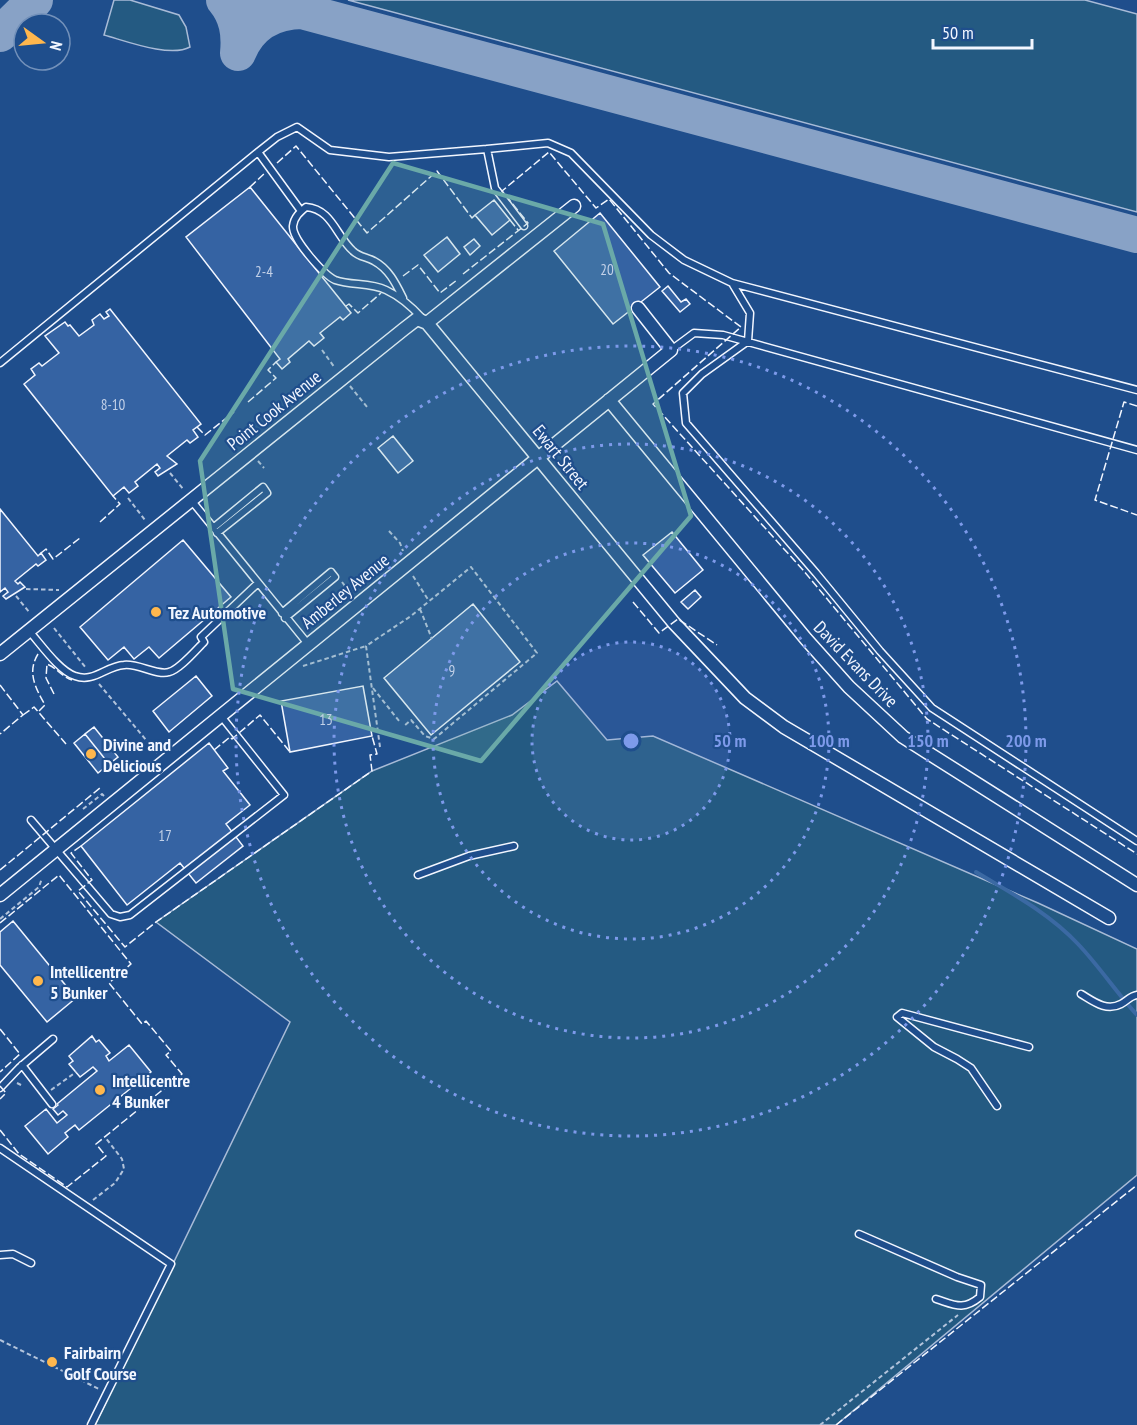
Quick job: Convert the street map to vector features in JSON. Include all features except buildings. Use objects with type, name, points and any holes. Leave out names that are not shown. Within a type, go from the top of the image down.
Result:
[{"type":"street","name":"Point Cook Avenue","points":[[0,654],[190,497],[404,329],[417,319],[427,323],[574,206]]},
{"type":"street","points":[[638,308],[671,350]]},
{"type":"street","name":"Ewart Street","points":[[427,323],[674,623],[745,698],[783,727],[1109,918]]},
{"type":"street","name":"Amberley Avenue","points":[[0,895],[671,350]]},
{"type":"street","name":"David Evans Drive","points":[[609,400],[806,639],[849,687],[903,737],[1137,885]]},
{"type":"lane","points":[[0,363],[258,152],[277,137],[297,128],[330,150],[389,157],[548,143],[571,153],[651,235],[684,260],[732,283],[1137,390]]},
{"type":"lane","points":[[487,149],[495,188],[524,226]]},
{"type":"lane","points":[[258,152],[302,211]]},
{"type":"lane","points":[[403,298],[372,284],[336,280],[325,274],[296,237],[293,226],[297,214],[306,207],[313,207],[323,212],[352,250],[363,258],[373,260],[386,271],[403,298],[427,323]]},
{"type":"lane","points":[[732,283],[750,313],[748,341]]},
{"type":"lane","points":[[671,350],[690,334],[700,332],[723,335],[1137,450]]},
{"type":"lane","points":[[748,341],[702,374],[683,393],[686,423],[880,651],[932,708],[1137,841]]},
{"type":"lane","points":[[215,530],[265,490]]},
{"type":"lane","points":[[190,497],[308,644]]},
{"type":"lane","points":[[284,615],[333,574]]},
{"type":"lane","points":[[28,630],[64,670],[75,676],[90,678],[115,666],[127,664],[169,673],[204,642],[201,637],[258,583]]},
{"type":"lane","points":[[31,820],[111,914],[120,917],[130,915],[284,795],[221,716]]},
{"type":"lane","points":[[418,875],[469,856],[514,846]]},
{"type":"lane","points":[[1081,994],[1103,1006],[1114,1007],[1134,995]]},
{"type":"lane","points":[[997,1106],[971,1068],[934,1047],[897,1017],[902,1013],[1029,1047]]},
{"type":"lane","points":[[0,1088],[22,1065],[53,1039]]},
{"type":"lane","points":[[22,1065],[52,1104]]},
{"type":"lane","points":[[0,1148],[171,1264],[91,1425]]},
{"type":"lane","points":[[859,1234],[957,1277],[981,1285],[980,1297],[971,1304],[961,1306],[936,1299]]},
{"type":"lane","points":[[0,1255],[13,1254],[31,1263]]},
{"type":"path","points":[[256,459],[264,468]]},
{"type":"path","points":[[170,473],[190,497]]},
{"type":"path","points":[[128,498],[149,525]]},
{"type":"path","points":[[294,669],[366,646],[420,609],[471,567],[537,653],[434,739],[425,736],[411,720],[404,726]]},
{"type":"path","points":[[342,582],[353,596]]},
{"type":"path","points":[[26,589],[68,591]]},
{"type":"path","points":[[16,596],[33,617]]},
{"type":"path","points":[[420,609],[432,639]]},
{"type":"path","points":[[366,646],[380,747]]},
{"type":"path","points":[[371,686],[399,721]]},
{"type":"path","points":[[0,919],[39,887],[42,880],[39,873]]},
{"type":"path","points":[[45,1095],[76,1072]]},
{"type":"path","points":[[86,1205],[115,1183],[124,1169],[122,1159],[105,1137]]},
{"type":"path","points":[[819,1425],[971,1304]]},
{"type":"path","points":[[0,1340],[107,1393]]},
{"type":"highlighted area","points":[[393,163],[603,224],[691,516],[481,761],[233,689],[200,461]]},
{"type":"shaded area","points":[[114,0],[130,0],[179,15],[186,27],[190,47],[171,51],[160,50],[104,35]]},
{"type":"shaded area","points":[[348,0],[1085,0],[1137,14],[1137,212]]},
{"type":"shaded area","name":"Fairbairn Golf Course","points":[[557,681],[607,740],[653,736],[1038,903],[1137,949],[1137,1175],[836,1425],[95,1425],[290,1022],[156,922],[372,771],[512,715]]},
{"type":"waterway","points":[[976,872],[1029,904],[1067,933],[1086,952],[1137,1015]]},
{"type":"taxiway","points":[[0,34],[35,0]]},
{"type":"taxiway","points":[[224,0],[237,25],[238,53]]},
{"type":"taxiway","points":[[261,0],[1137,235]]},
{"type":"taxiway","points":[[238,53],[255,27],[272,17],[303,11]]},
{"type":"fence","points":[[277,163],[296,146],[367,233],[437,171],[472,218],[475,215]]},
{"type":"fence","points":[[463,274],[528,223],[502,191],[549,152],[596,208],[609,199],[669,273],[741,327],[653,404],[803,570],[927,719],[1137,854]]},
{"type":"fence","points":[[250,187],[266,172]]},
{"type":"fence","points":[[510,220],[518,230]]},
{"type":"fence","points":[[403,276],[418,265],[440,293],[457,280]]},
{"type":"fence","points":[[346,306],[349,304],[358,313],[381,293]]},
{"type":"fence","points":[[248,402],[276,378],[268,370],[276,362]]},
{"type":"fence","points":[[1137,406],[1124,402],[1095,500],[1137,515]]},
{"type":"fence","points":[[197,427],[205,435],[234,412]]},
{"type":"fence","points":[[100,522],[120,504],[113,496]]},
{"type":"fence","points":[[41,553],[46,549],[53,559],[80,538]]},
{"type":"fence","points":[[633,602],[659,633],[678,619],[717,645]]},
{"type":"fence","points":[[38,654],[33,673],[35,686],[45,705],[38,712]]},
{"type":"fence","points":[[54,694],[46,678],[47,664],[72,680]]},
{"type":"fence","points":[[0,685],[23,715],[0,734]]},
{"type":"fence","points":[[23,715],[34,707],[66,744]]},
{"type":"fence","points":[[214,750],[230,737],[232,739],[260,715],[290,752]]},
{"type":"fence","points":[[81,846],[71,853],[92,880],[78,891],[125,947],[156,922],[372,771],[370,755],[377,754],[372,736]]},
{"type":"fence","points":[[0,870],[100,788]]},
{"type":"fence","points":[[0,923],[59,875],[131,964],[109,983],[142,1024],[146,1021],[171,1051],[166,1055],[182,1074],[96,1144],[106,1156],[67,1187],[19,1154],[0,1130]]},
{"type":"fence","points":[[0,1029],[20,1054],[0,1072]]},
{"type":"fence","points":[[0,1086],[6,1093],[0,1099]]},
{"type":"fence","points":[[836,1425],[1137,1185]]},
{"type":"place","name":"Tez Automotive","points":[[156,612]]},
{"type":"place","name":"Divine and Delicious","points":[[91,754]]},
{"type":"place","name":"Intellicentre 5 Bunker","points":[[38,981]]},
{"type":"place","name":"Intellicentre 4 Bunker","points":[[100,1090]]},
{"type":"place","name":"Fairbairn Golf Course","points":[[52,1362]]}]
